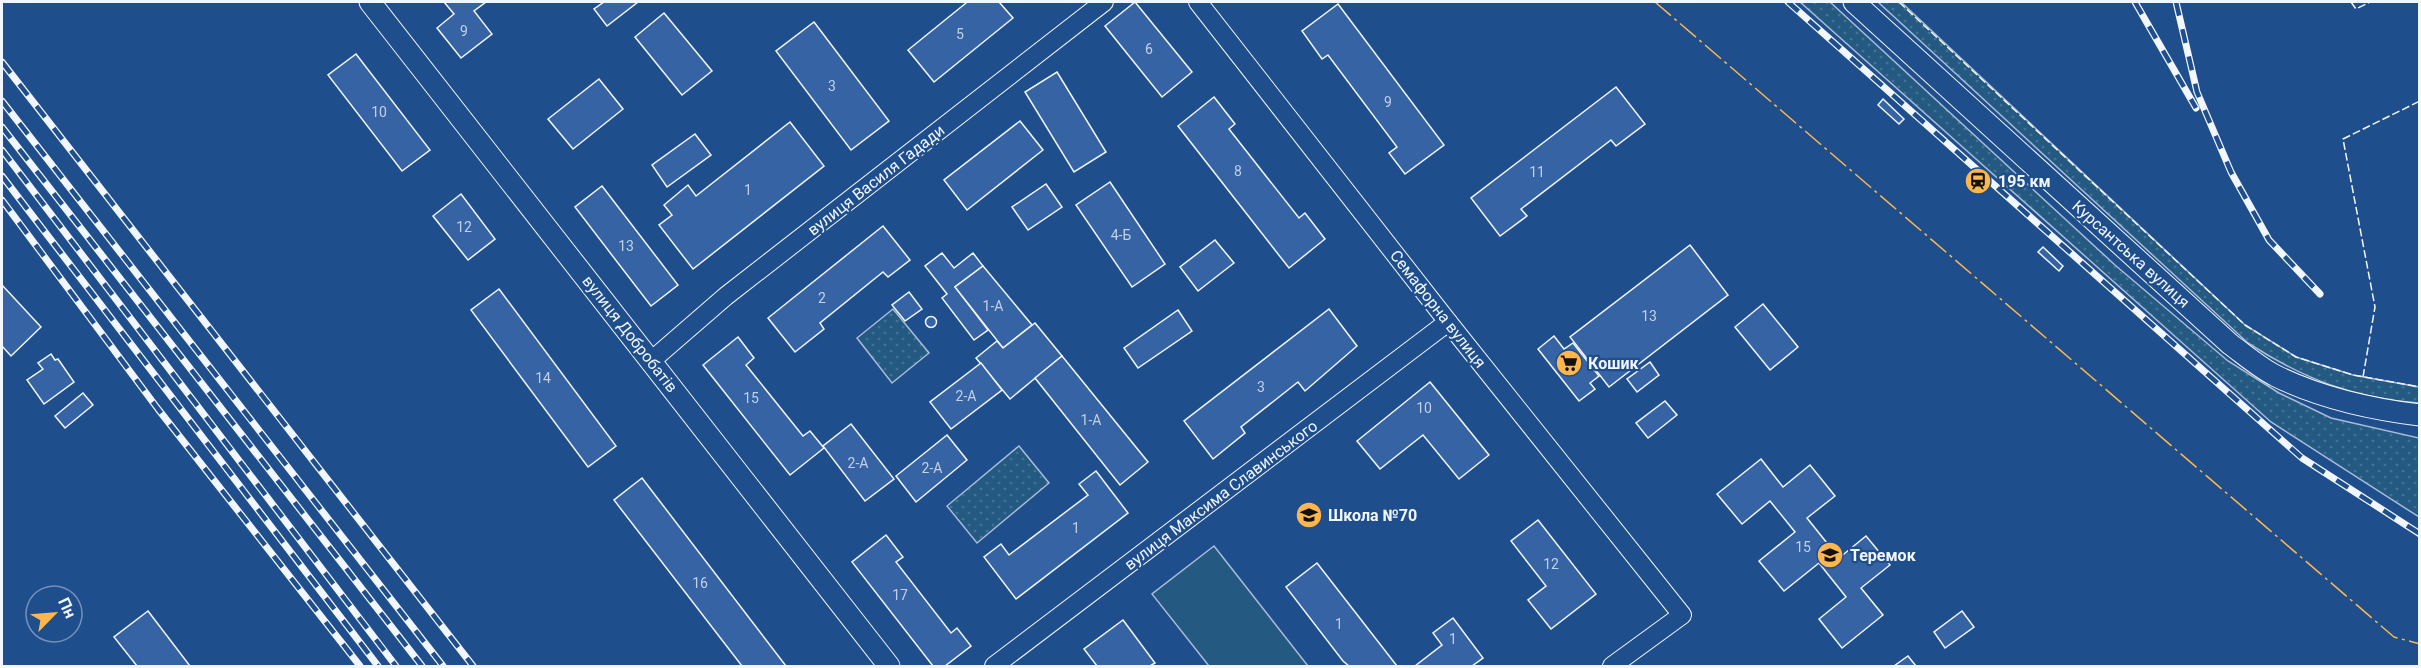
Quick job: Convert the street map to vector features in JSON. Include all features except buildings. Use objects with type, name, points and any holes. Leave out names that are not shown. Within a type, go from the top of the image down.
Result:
[{"type":"street","name":"вулиця Добробатів","points":[[370,2],[889,666]]},
{"type":"street","name":"вулиця Василя Гадади","points":[[651,361],[726,296],[1104,2]]},
{"type":"street","name":"Семафорна вулиця","points":[[1198,2],[1448,322],[1682,615],[1612,666]]},
{"type":"street","name":"Курсантська вулиця","points":[[1854,2],[2230,344],[2275,375],[2325,397],[2385,411],[2420,415]]},
{"type":"street","name":"вулиця Максима Славинського","points":[[994,666],[1448,322]]},
{"type":"shaded area","points":[[1800,2],[1830,2],[2115,265],[2228,361],[2279,393],[2331,418],[2419,438],[2419,517],[2271,422]]},
{"type":"shaded area","points":[[1878,2],[1901,2],[2245,325],[2296,357],[2353,375],[2419,387],[2419,403],[2373,397],[2330,385],[2288,367],[2248,343]]},
{"type":"shaded area","points":[[893,309],[929,353],[892,383],[857,338]]},
{"type":"shaded area","points":[[1019,446],[1049,483],[977,543],[947,506]]},
{"type":"shaded area","points":[[1214,546],[1308,666],[1209,666],[1152,594]]},
{"type":"railway","points":[[1788,2],[2302,458],[2420,534]]},
{"type":"railway","points":[[2135,2],[2196,108]]},
{"type":"railway","points":[[2176,2],[2197,92],[2231,172],[2269,240],[2320,294]]},
{"type":"railway","points":[[2,62],[473,666]]},
{"type":"railway","points":[[2,101],[443,666]]},
{"type":"railway","points":[[2,127],[422,666]]},
{"type":"railway","points":[[2,150],[396,666]]},
{"type":"railway","points":[[2,176],[378,666]]},
{"type":"railway","points":[[2,200],[158,409],[360,666]]},
{"type":"fence","points":[[1899,2],[2245,325],[2296,357],[2353,375],[2420,387]]},
{"type":"fence","points":[[2351,2],[2356,9],[2370,2]]},
{"type":"fence","points":[[2363,377],[2375,307],[2343,139],[2420,101]]},
{"type":"power","points":[[1655,2],[2394,637],[2420,644]]},
{"type":"place","name":"195 км","points":[[1978,181]]},
{"type":"place","name":"Кошик","points":[[1569,363]]},
{"type":"place","name":"Школа №70","points":[[1309,515]]},
{"type":"place","name":"Теремок","points":[[1830,555]]}]
